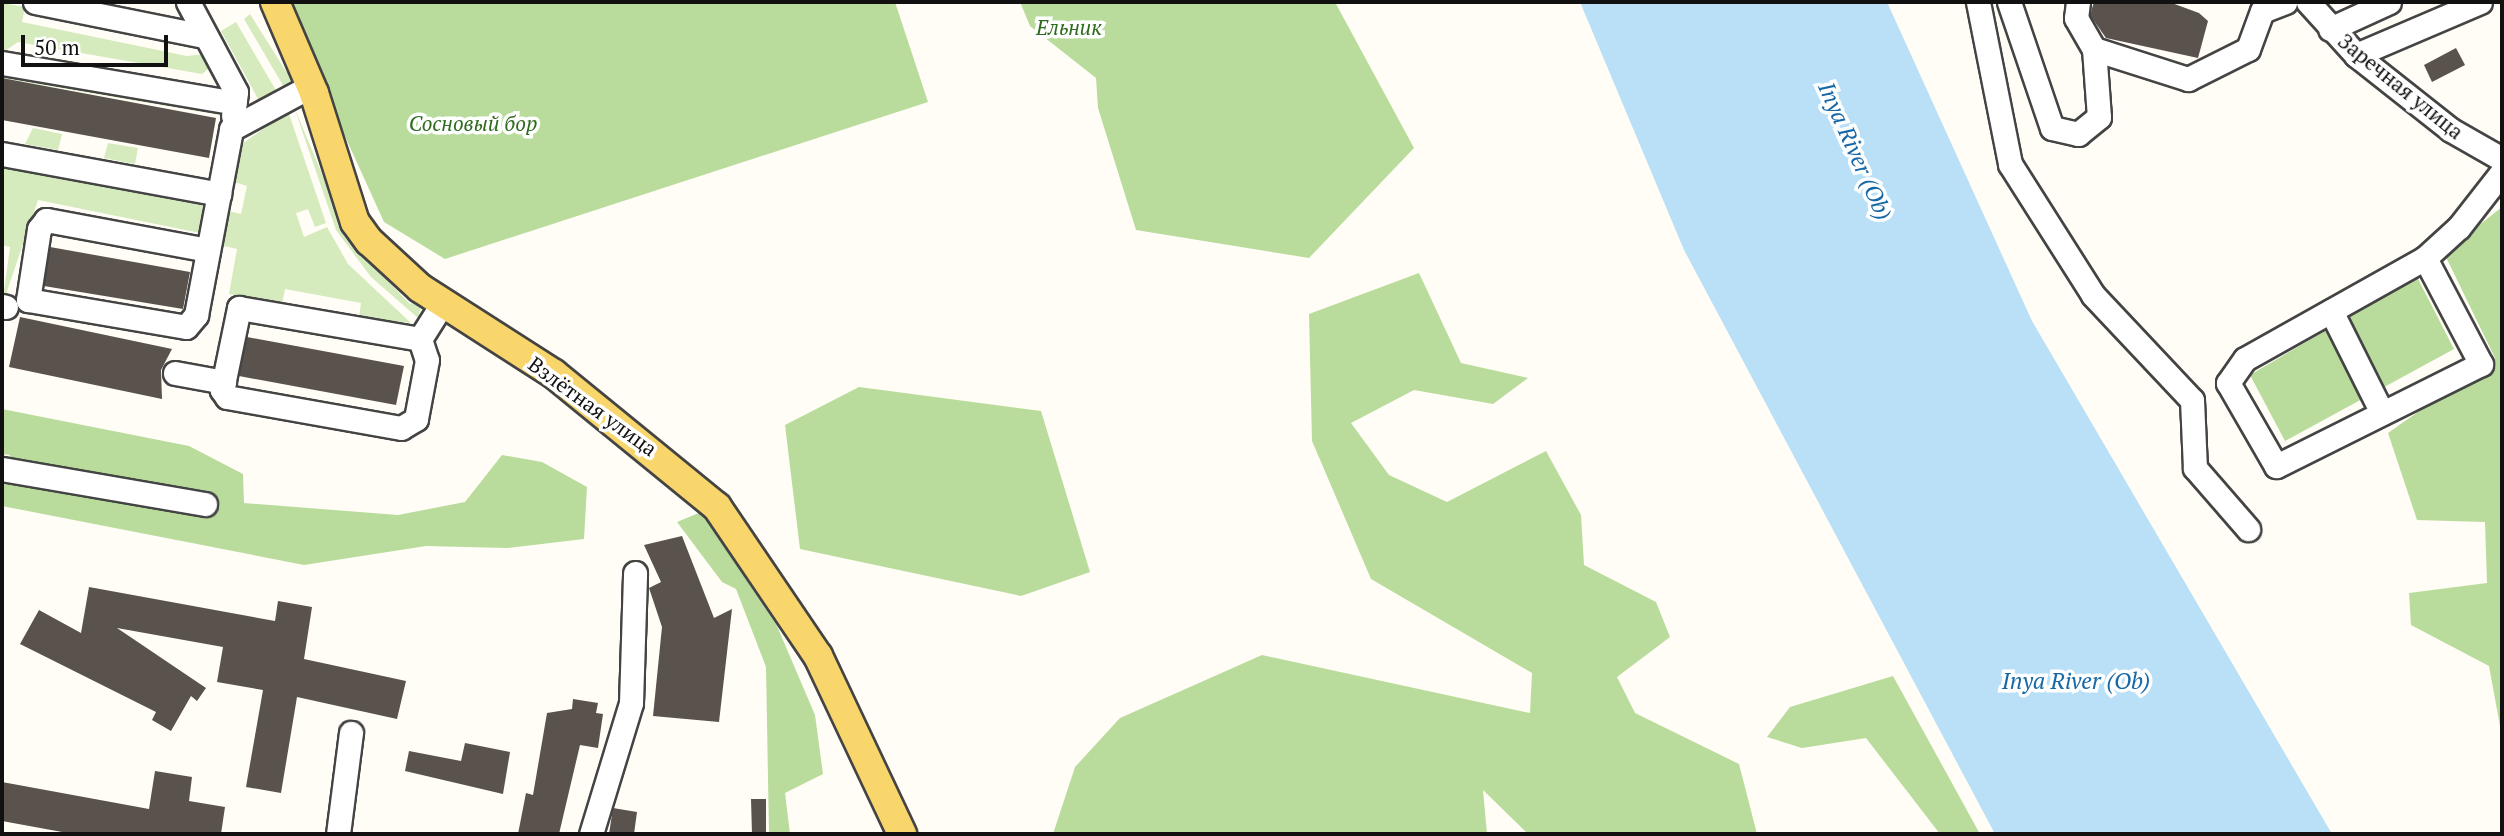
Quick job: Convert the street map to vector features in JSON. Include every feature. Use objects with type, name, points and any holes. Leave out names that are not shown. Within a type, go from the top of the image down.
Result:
[{"type":"main road","name":"Взлётная улица","points":[[275,2],[311,86],[355,222],[384,260],[442,304],[554,374],[718,507],[818,656],[902,834]]},
{"type":"street","points":[[35,2],[204,36]]},
{"type":"street","points":[[188,2],[204,36],[235,88],[235,103],[197,314],[181,328],[27,297],[39,229],[46,220],[208,250]]},
{"type":"street","points":[[1978,2],[2010,164],[2093,295],[2192,400],[2195,468],[2248,529]]},
{"type":"street","points":[[2009,2],[2052,128],[2078,134],[2099,117],[2094,49],[2076,18],[2078,2]]},
{"type":"street","points":[[2094,49],[2188,79],[2248,49],[2253,6],[2285,2]]},
{"type":"street","name":"Заречная улица","points":[[2308,2],[2356,55],[2451,130],[2502,159]]},
{"type":"street","points":[[2330,29],[2389,2]]},
{"type":"street","points":[[2356,55],[2480,2]]},
{"type":"street","points":[[2,63],[235,103]]},
{"type":"street","points":[[230,129],[311,86]]},
{"type":"street","points":[[2,154],[219,194]]},
{"type":"street","points":[[2425,258],[2481,364],[2276,466],[2228,383],[2245,359],[2425,258],[2459,227],[2502,172]]},
{"type":"street","points":[[420,339],[442,304]]},
{"type":"street","points":[[244,307],[420,339],[427,360],[416,419],[401,428],[227,397],[224,382],[236,312],[244,307]]},
{"type":"street","points":[[2331,311],[2382,413]]},
{"type":"street","points":[[175,373],[224,382]]},
{"type":"street","points":[[2,469],[205,504]]},
{"type":"street","points":[[591,834],[631,703],[635,573]]},
{"type":"street","points":[[338,834],[351,733]]},
{"type":"green space","name":"Сосновый бор","points":[[284,2],[895,2],[928,102],[445,259],[384,222]]},
{"type":"green space","name":"Ельник","points":[[1020,2],[1335,2],[1414,148],[1309,258],[1136,230],[1098,108],[1096,78],[1030,26]]},
{"type":"green space","points":[[2,3],[25,7],[22,22],[187,56],[206,54],[213,65],[202,74],[18,42],[2,53]]},
{"type":"green space","points":[[250,14],[287,73],[301,71],[288,94],[244,19]]},
{"type":"green space","points":[[236,22],[281,99],[254,107],[258,99],[221,31]]},
{"type":"green space","points":[[2,72],[227,110],[226,116],[2,78]]},
{"type":"green space","points":[[294,107],[351,243],[410,304],[424,295],[418,318],[371,277],[336,230]]},
{"type":"green space","points":[[288,111],[326,223],[315,227],[308,209],[296,213],[304,237],[327,227],[348,264],[411,323],[359,317],[361,303],[285,289],[282,304],[229,294],[237,249],[220,245],[228,211],[241,214],[247,186],[234,182],[242,144]]},
{"type":"green space","points":[[33,128],[62,134],[58,150],[25,144]]},
{"type":"green space","points":[[108,143],[138,148],[135,164],[104,158]]},
{"type":"green space","points":[[2,167],[203,203],[200,233],[38,200],[2,306],[10,247],[2,245]]},
{"type":"green space","points":[[2502,207],[2502,737],[2489,666],[2411,625],[2409,593],[2487,583],[2485,522],[2417,520],[2388,433],[2495,358],[2444,253]]},
{"type":"green space","points":[[1419,273],[1461,363],[1528,378],[1493,404],[1414,390],[1351,423],[1389,475],[1447,502],[1546,451],[1581,515],[1584,565],[1656,602],[1670,637],[1617,677],[1635,713],[1739,764],[1757,834],[1528,834],[1483,790],[1487,834],[1053,834],[1075,767],[1120,718],[1262,655],[1530,713],[1532,673],[1371,579],[1312,441],[1309,314]]},
{"type":"green space","points":[[2417,277],[2454,349],[2285,441],[2250,375]]},
{"type":"green space","points":[[859,387],[1041,411],[1090,572],[1021,596],[800,549],[785,425]]},
{"type":"green space","points":[[2,409],[189,446],[243,474],[244,503],[398,515],[465,502],[502,455],[542,462],[587,487],[584,539],[507,548],[426,546],[304,565],[2,506],[2,475],[10,455],[2,454]]},
{"type":"green space","points":[[701,512],[777,626],[815,715],[823,774],[785,793],[790,834],[769,834],[766,667],[736,589],[722,582],[677,522]]},
{"type":"green space","points":[[1893,676],[1980,834],[1940,834],[1866,738],[1802,748],[1767,737],[1790,707]]},
{"type":"water","name":"Inya River (Ob)","points":[[1580,2],[1887,2],[2032,321],[2332,834],[1995,834],[1684,250]]},
{"type":"building","points":[[2094,2],[2169,2],[2199,13],[2208,21],[2198,58],[2106,38],[2090,15]]},
{"type":"building","points":[[2456,48],[2465,65],[2432,82],[2424,65]]},
{"type":"building","points":[[2,78],[216,118],[209,158],[2,120]]},
{"type":"building","points":[[50,247],[190,272],[183,309],[44,286]]},
{"type":"building","points":[[20,317],[172,349],[161,370],[162,399],[9,367]]},
{"type":"building","points":[[247,337],[404,366],[396,405],[239,376]]},
{"type":"building","points":[[682,536],[714,618],[732,609],[719,722],[653,716],[662,627],[649,588],[661,582],[644,545]]},
{"type":"building","points":[[89,587],[275,621],[278,601],[312,607],[304,659],[406,681],[397,719],[297,697],[281,793],[246,787],[263,690],[217,682],[223,647],[117,628],[206,688],[197,701],[191,696],[171,731],[152,720],[156,712],[20,644],[39,610],[81,633]]},
{"type":"building","points":[[573,699],[598,703],[596,713],[603,714],[598,748],[580,745],[559,834],[518,834],[526,793],[533,795],[547,713],[572,709]]},
{"type":"building","points":[[465,743],[510,752],[503,794],[405,771],[409,751],[461,761]]},
{"type":"building","points":[[155,771],[192,777],[189,801],[225,807],[221,834],[73,834],[2,821],[2,782],[149,809]]},
{"type":"building","points":[[751,799],[766,799],[766,834],[752,834]]},
{"type":"building","points":[[613,808],[637,812],[634,834],[609,834]]}]
